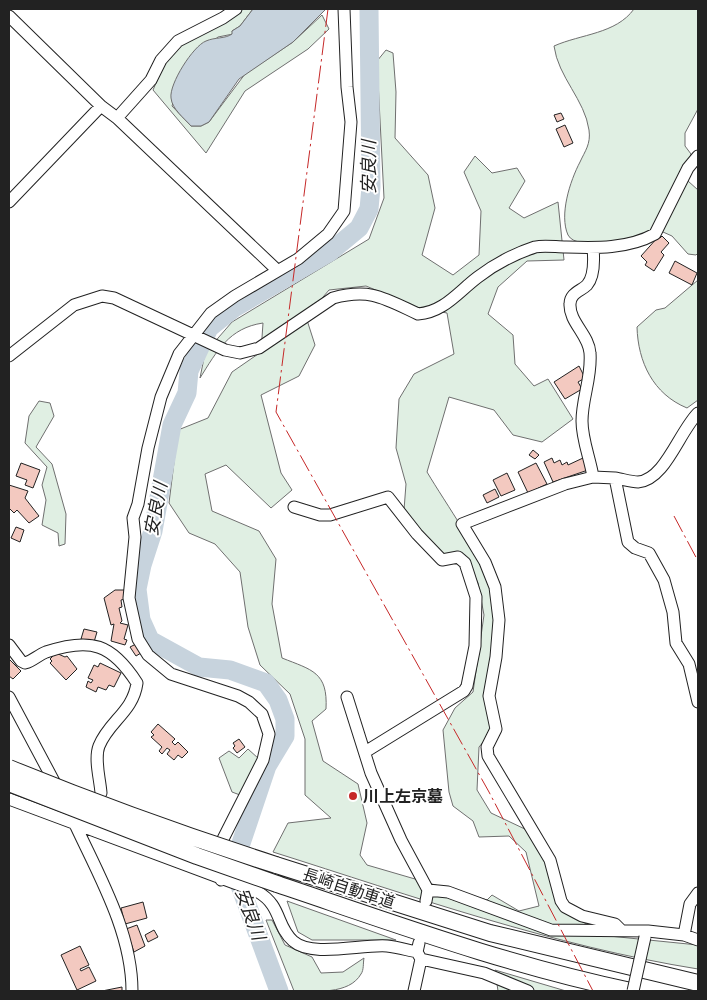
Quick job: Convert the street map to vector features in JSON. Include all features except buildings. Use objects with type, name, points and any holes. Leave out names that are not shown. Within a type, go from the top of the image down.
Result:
[{"type":"highway","name":"長崎自動車道","points":[[9,768],[66,792],[201,841],[490,933],[698,983]]},
{"type":"highway","name":"長崎自動車道","points":[[9,783],[188,853],[444,940],[573,979],[632,991]]},
{"type":"highway","points":[[573,979],[608,991]]},
{"type":"street","points":[[117,118],[150,80],[161,60],[178,41],[224,18],[236,9]]},
{"type":"street","points":[[221,880],[218,873],[223,839],[263,760],[269,734],[262,714],[249,702],[238,696],[171,674],[148,655],[138,639],[129,598],[135,537],[133,518],[138,504],[148,448],[161,397],[179,354],[192,334],[211,313],[235,296],[298,259],[319,243],[344,211],[351,122],[347,87],[344,9]]},
{"type":"street","points":[[9,16],[101,106],[117,118],[277,270]]},
{"type":"street","points":[[9,202],[101,106]]},
{"type":"street","points":[[9,356],[74,305],[102,296],[114,298],[225,350],[240,353],[258,348],[333,298],[357,292],[370,294],[418,314],[425,314],[450,302],[478,277],[517,254],[538,247],[593,248],[636,243],[655,234],[688,168],[698,156]]},
{"type":"street","points":[[593,248],[594,261],[590,280],[587,285],[575,293],[569,303],[571,314],[590,350],[588,389],[583,404],[582,422],[584,442],[589,454],[593,477]]},
{"type":"street","points":[[621,930],[614,924],[582,916],[566,907],[561,901],[550,860],[488,756],[487,747],[496,729],[489,696],[496,657],[499,620],[495,587],[485,562],[462,524],[565,484],[593,477],[637,482],[648,479],[658,473],[679,437],[698,414]]},
{"type":"street","points":[[614,478],[628,542],[635,548],[649,554],[664,580],[673,612],[676,643],[689,664],[698,702]]},
{"type":"street","points":[[294,507],[330,516],[388,498],[417,534],[442,560],[458,557],[465,563],[476,598],[475,646],[467,686],[464,691],[365,752]]},
{"type":"street","points":[[9,645],[21,661],[25,663],[46,652],[72,646],[105,648],[117,657],[137,683],[136,694],[124,714],[105,736],[98,748],[101,793]]},
{"type":"street","points":[[9,697],[50,772],[103,880],[128,957],[132,991]]},
{"type":"street","points":[[347,697],[381,798],[427,895],[448,892],[551,930],[621,930],[646,934],[684,936],[698,940]]},
{"type":"street","points":[[9,799],[76,826],[258,892],[270,899],[286,933],[298,944],[314,949],[387,946],[419,951],[484,973],[528,991]]},
{"type":"street","points":[[684,936],[690,904],[698,892]]},
{"type":"street","points":[[632,991],[646,934]]},
{"type":"street","points":[[414,991],[419,951]]},
{"type":"green space","points":[[241,9],[253,9],[240,26],[232,31],[233,34],[218,37],[186,62],[172,106],[191,126],[201,126],[209,122],[245,74],[293,42],[322,15],[329,29],[308,49],[245,91],[206,153],[153,90],[166,60],[186,41]]},
{"type":"green space","points":[[634,9],[698,9],[698,109],[685,133],[685,146],[691,154],[688,181],[698,190],[698,253],[696,255],[688,254],[672,236],[654,228],[636,236],[610,242],[583,243],[574,240],[568,235],[565,208],[569,188],[587,147],[589,130],[587,119],[556,57],[554,46],[608,29],[618,24]]},
{"type":"green space","points":[[386,50],[393,53],[396,92],[395,138],[428,175],[435,208],[422,255],[453,275],[479,255],[481,211],[464,172],[475,156],[492,173],[517,168],[525,181],[509,208],[524,218],[558,202],[564,260],[527,261],[498,287],[488,314],[513,335],[515,364],[534,386],[548,379],[573,419],[542,442],[513,435],[494,410],[449,397],[427,472],[480,560],[492,588],[495,603],[497,639],[491,733],[479,747],[477,790],[491,813],[527,830],[549,868],[566,913],[609,936],[698,945],[698,969],[590,947],[537,933],[273,852],[288,823],[331,818],[305,795],[305,739],[290,694],[260,665],[248,627],[240,572],[215,544],[189,533],[169,503],[178,430],[208,418],[232,372],[261,352],[263,323],[241,330],[233,335],[218,350],[200,378],[205,353],[232,322],[369,239],[384,198],[377,61]],"holes":[[[366,286],[419,308],[447,313],[454,354],[414,374],[399,399],[396,448],[406,484],[404,510],[443,556],[465,557],[478,583],[484,615],[473,692],[455,708],[443,730],[449,792],[453,806],[473,821],[479,837],[509,836],[526,852],[539,906],[519,911],[492,895],[487,900],[367,865],[360,855],[367,823],[358,784],[323,761],[312,721],[326,709],[324,687],[316,674],[282,658],[272,604],[276,559],[259,531],[212,511],[205,474],[226,465],[271,508],[292,490],[281,473],[261,395],[299,376],[315,345],[306,317],[329,290]]]},
{"type":"green space","points":[[698,280],[698,400],[687,408],[665,394],[650,375],[640,352],[637,327],[656,310],[665,308]]},
{"type":"green space","points":[[39,401],[50,403],[54,416],[36,447],[52,464],[66,514],[65,544],[59,546],[58,533],[42,525],[46,500],[42,485],[47,467],[25,443],[29,416]]},
{"type":"green space","points":[[248,749],[259,759],[240,795],[232,792],[219,758],[229,751],[239,758]]},
{"type":"green space","points":[[287,901],[396,940],[312,940],[298,932]]},
{"type":"green space","points":[[266,920],[272,920],[285,945],[312,957],[321,973],[343,972],[364,958],[362,972],[356,981],[340,989],[294,991]]},
{"type":"green space","points":[[495,970],[566,991],[498,991]]},
{"type":"shaded area","points":[[253,9],[326,9],[293,42],[239,79],[209,122],[201,126],[191,126],[176,110],[172,102],[171,92],[178,75],[201,44],[232,34],[232,31],[240,26]]},
{"type":"waterway","name":"安良川","points":[[279,991],[233,867],[267,766],[285,736],[285,719],[278,700],[266,683],[230,670],[199,667],[150,640],[141,620],[137,589],[142,565],[153,531],[172,425],[187,393],[189,371],[209,328],[234,308],[330,252],[359,228],[369,209],[371,187],[369,9]]},
{"type":"power","points":[[328,9],[276,412],[489,792],[593,991]]},
{"type":"power","points":[[674,516],[698,561]]},
{"type":"place","name":"川上左京墓","points":[[353,796]]}]
